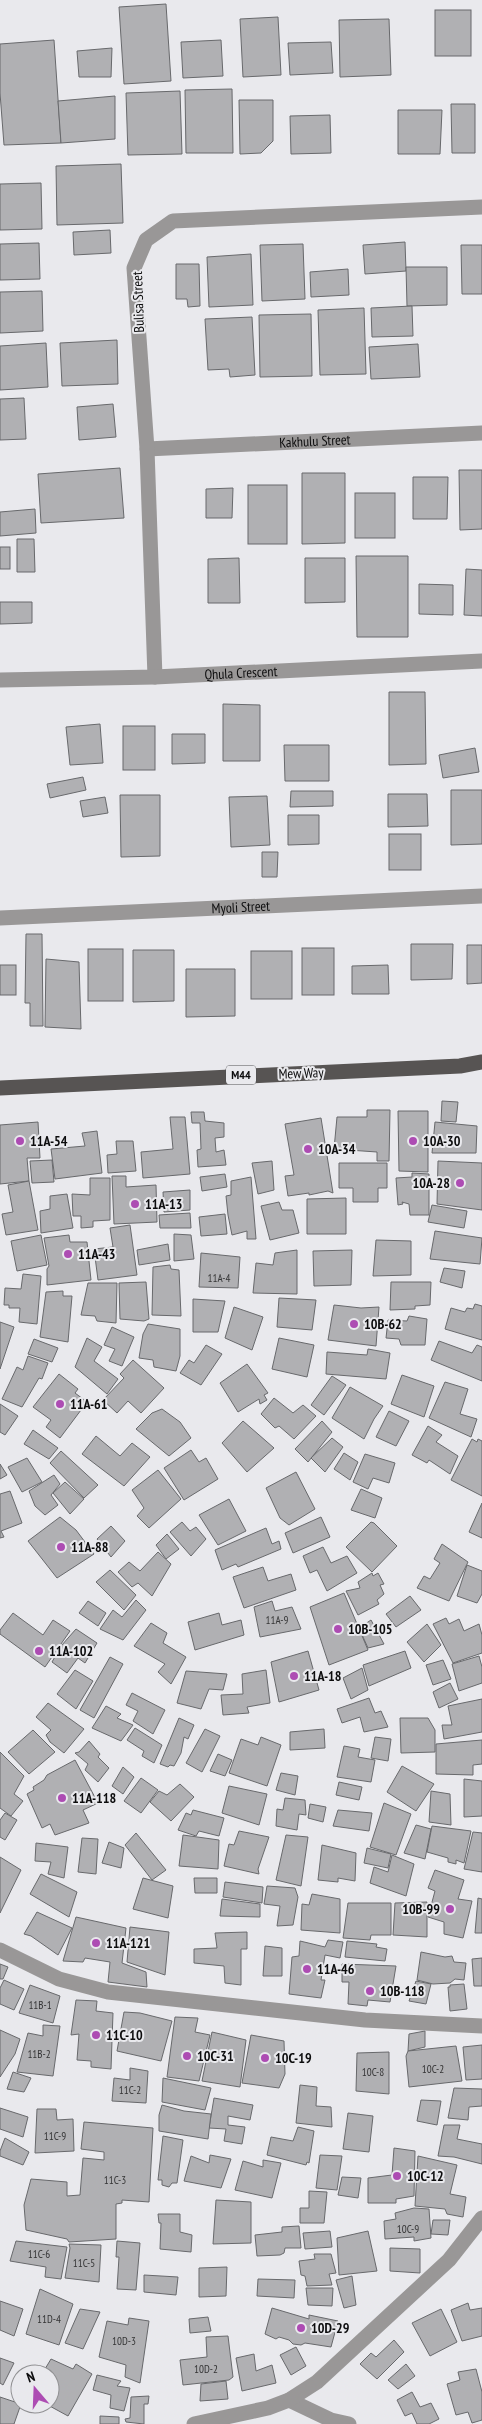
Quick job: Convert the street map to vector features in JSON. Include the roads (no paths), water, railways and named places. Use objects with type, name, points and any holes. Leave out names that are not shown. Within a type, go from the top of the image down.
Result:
[{"type":"main road","name":"Mew Way","points":[[0,1088],[460,1066],[482,1062]]},
{"type":"street","name":"Bulisa Street","points":[[155,677],[147,449],[134,268],[146,240],[173,221],[482,207]]},
{"type":"street","name":"Kakhulu Street","points":[[147,449],[482,433]]},
{"type":"street","name":"Qhula Crescent","points":[[0,680],[155,677],[482,661]]},
{"type":"street","name":"Myoli Street","points":[[0,918],[482,896]]},
{"type":"street","points":[[0,1950],[59,1979],[108,1992],[365,2020],[482,2026]]},
{"type":"street","points":[[194,2424],[268,2408],[289,2400],[317,2382],[449,2260],[482,2218]]},
{"type":"street","points":[[289,2400],[331,2420],[349,2424]]},
{"type":"place","name":"11A-54","points":[[20,1141]]},
{"type":"place","name":"10A-30","points":[[413,1141]]},
{"type":"place","name":"10A-34","points":[[308,1149]]},
{"type":"place","name":"10A-28","points":[[460,1183]]},
{"type":"place","name":"11A-13","points":[[135,1204]]},
{"type":"place","name":"11A-43","points":[[68,1254]]},
{"type":"place","name":"10B-62","points":[[354,1324]]},
{"type":"place","name":"11A-61","points":[[60,1404]]},
{"type":"place","name":"11A-88","points":[[61,1547]]},
{"type":"place","name":"10B-105","points":[[338,1629]]},
{"type":"place","name":"11A-102","points":[[39,1651]]},
{"type":"place","name":"11A-18","points":[[294,1676]]},
{"type":"place","name":"11A-118","points":[[62,1798]]},
{"type":"place","name":"10B-99","points":[[450,1909]]},
{"type":"place","name":"11A-121","points":[[96,1943]]},
{"type":"place","name":"11A-46","points":[[307,1969]]},
{"type":"place","name":"10B-118","points":[[370,1991]]},
{"type":"place","name":"11C-10","points":[[96,2035]]},
{"type":"place","name":"10C-31","points":[[187,2056]]},
{"type":"place","name":"10C-19","points":[[265,2058]]},
{"type":"place","name":"10C-12","points":[[397,2176]]},
{"type":"place","name":"10D-29","points":[[301,2328]]}]
